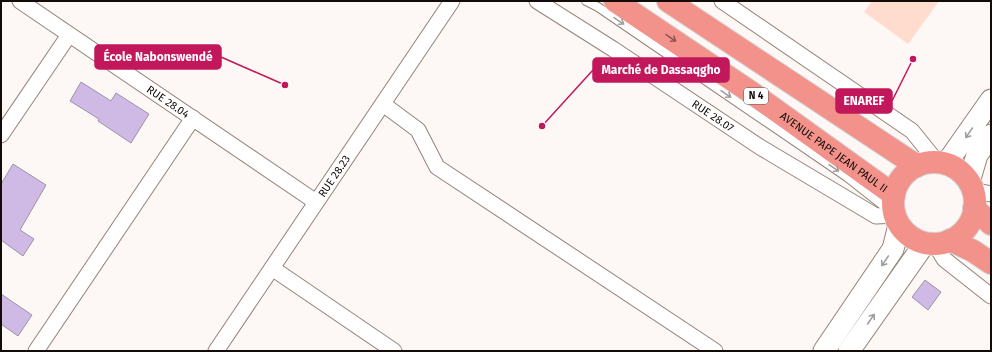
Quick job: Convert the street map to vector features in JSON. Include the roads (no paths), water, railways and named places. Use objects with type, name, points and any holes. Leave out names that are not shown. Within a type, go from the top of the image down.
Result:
[{"type":"highway","name":"AVENUE PAPE JEAN PAUL II","points":[[615,1],[752,93],[896,212],[912,238],[938,242],[991,263]]},
{"type":"highway","points":[[668,1],[932,164],[963,174],[979,200],[968,225],[962,232],[938,242]]},
{"type":"highway","name":"AVENUE PAPE JEAN PAUL II","points":[[896,212],[902,177],[932,164]]},
{"type":"street","name":"RUE 28.04","points":[[20,1],[316,202]]},
{"type":"street","name":"RUE 28.23","points":[[216,351],[452,1]]},
{"type":"street","name":"RUE 28.07","points":[[537,1],[613,49],[760,147],[876,216],[896,212]]},
{"type":"street","points":[[722,1],[912,131],[932,164],[991,100]]},
{"type":"street","points":[[1,135],[69,35]]},
{"type":"street","points":[[383,104],[418,130],[437,167],[715,351]]},
{"type":"street","points":[[36,351],[193,118]]},
{"type":"street","points":[[979,200],[977,155],[991,135]]},
{"type":"street","points":[[824,351],[893,249],[896,212]]},
{"type":"street","points":[[938,242],[944,259],[991,296]]},
{"type":"street","points":[[849,351],[938,242]]},
{"type":"street","points":[[272,268],[394,351]]},
{"type":"lane","points":[[586,1],[605,12],[896,212]]},
{"type":"lane","points":[[793,73],[932,164]]},
{"type":"lane","points":[[938,242],[968,259]]},
{"type":"place","name":"ENAREF","points":[[913,59]]},
{"type":"place","name":"École Nabonswendé","points":[[285,85]]},
{"type":"place","name":"Marché de Dassaqgho","points":[[542,126]]}]
